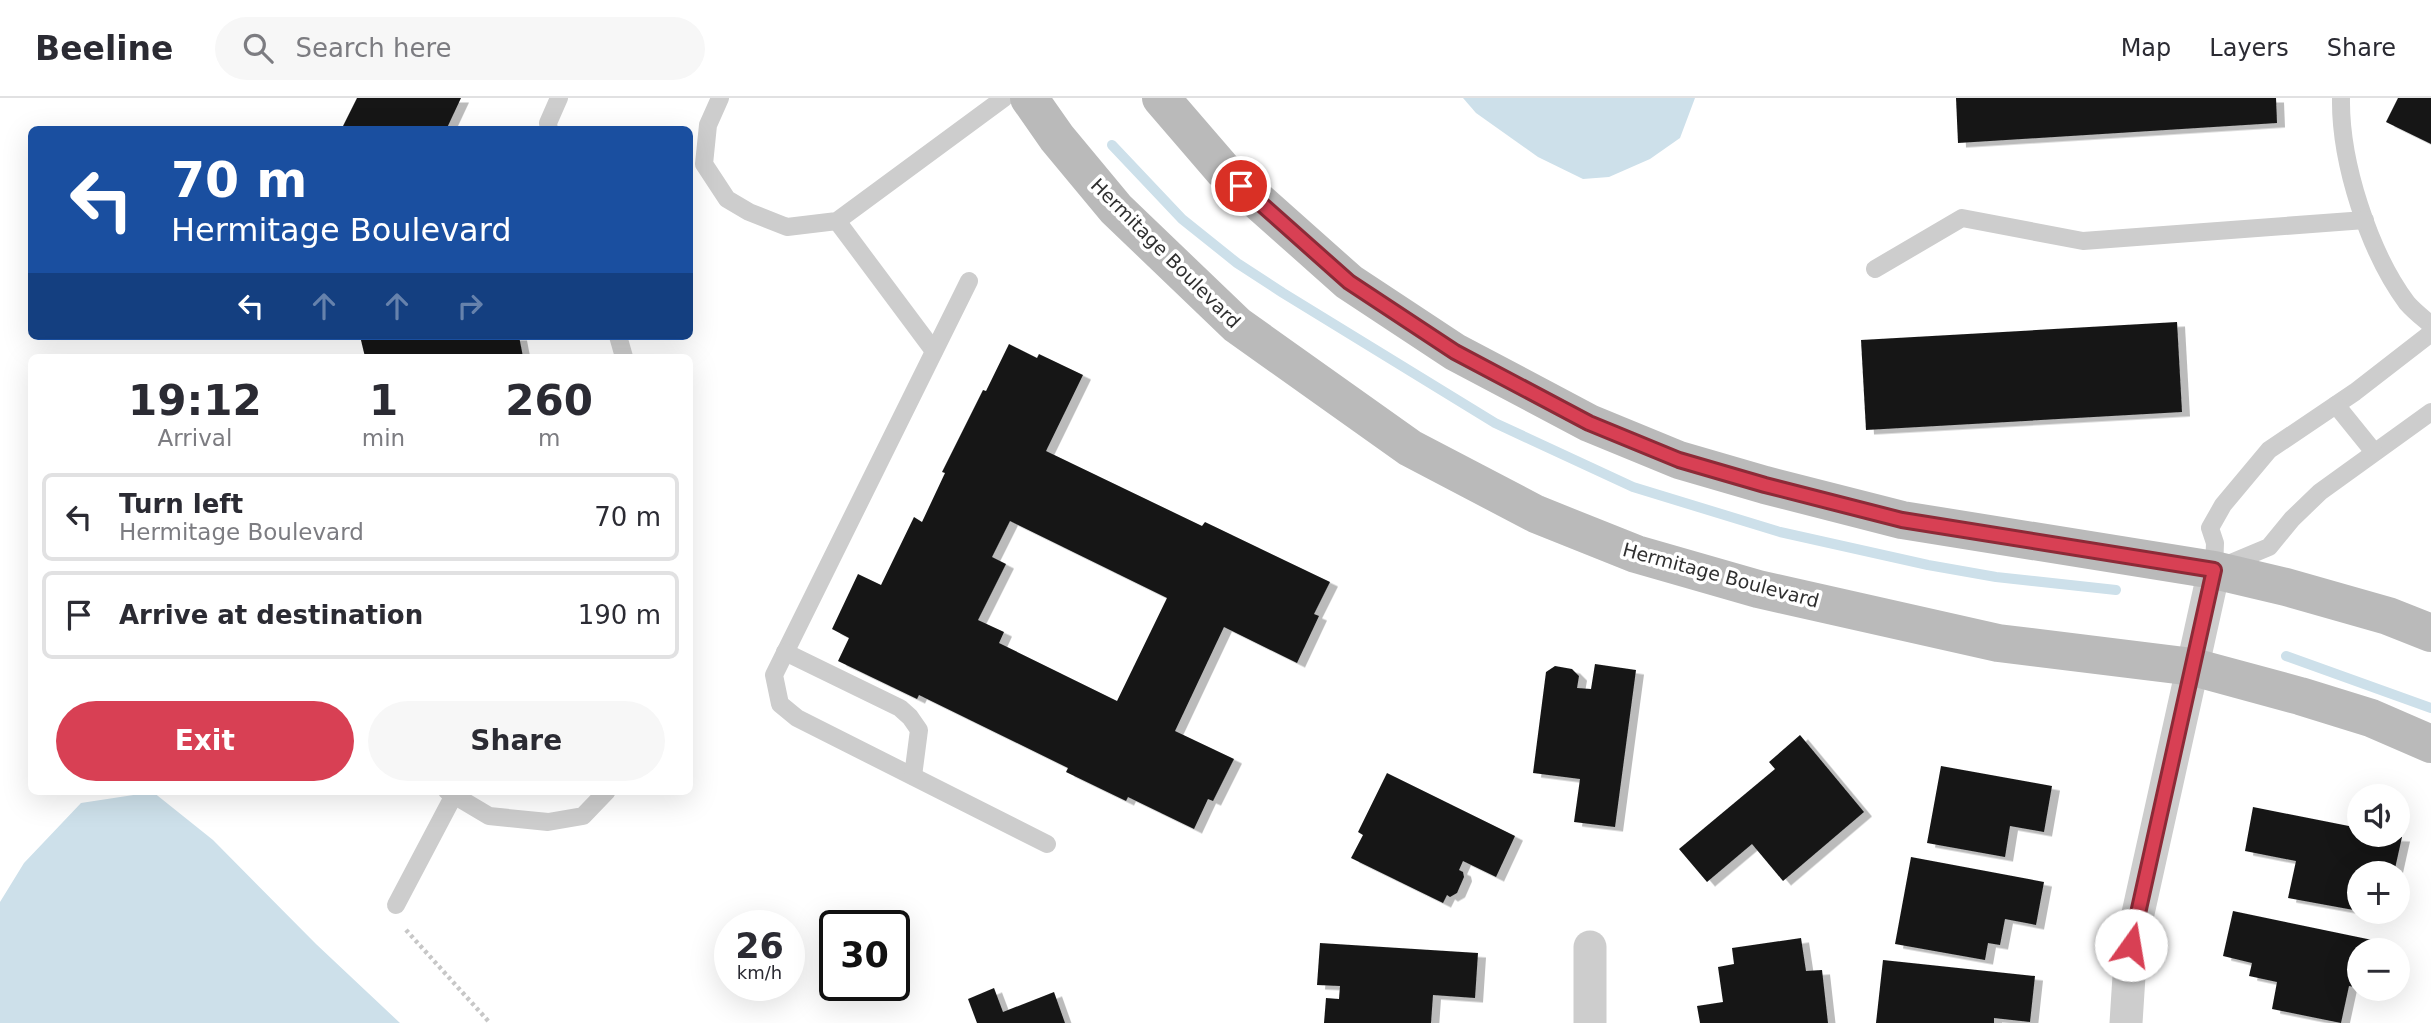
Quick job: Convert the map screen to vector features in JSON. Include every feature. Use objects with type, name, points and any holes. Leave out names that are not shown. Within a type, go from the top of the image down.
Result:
[{"type":"street","name":"Hermitage Boulevard","points":[[1029,98],[1116,209],[1237,325],[1410,448],[1536,514],[1636,555],[1758,589],[1998,643],[2193,667],[2359,715],[2431,744]]},
{"type":"street","points":[[1161,98],[1223,170],[1349,282],[1455,352],[1589,423],[1679,460],[1902,520],[2214,570],[2388,616],[2431,633]]},
{"type":"street","points":[[2126,1023],[2131,945],[2214,570]]},
{"type":"street","points":[[1590,947],[1590,1023]]},
{"type":"lane","points":[[549,126],[559,98]]},
{"type":"lane","points":[[720,98],[708,125],[704,164],[727,199],[749,212],[787,227],[837,221],[1004,98]]},
{"type":"lane","points":[[2341,98],[2351,181],[2365,220],[2379,255],[2408,304],[2431,325]]},
{"type":"lane","points":[[1875,268],[1962,218],[2082,241],[2365,220]]},
{"type":"lane","points":[[837,221],[934,351]]},
{"type":"lane","points":[[969,281],[774,675],[780,704],[797,718],[1047,844]]},
{"type":"lane","points":[[2431,333],[2336,405],[2269,450],[2223,505],[2210,528],[2215,543],[2214,570],[2269,547],[2292,519],[2320,492],[2431,412]]},
{"type":"lane","points":[[2336,405],[2374,452]]},
{"type":"lane","points":[[785,652],[900,708],[910,717],[919,730],[913,776]]},
{"type":"lane","points":[[396,905],[449,795]]},
{"type":"lane","points":[[453,795],[489,816],[548,822],[583,816],[603,795]]},
{"type":"path","points":[[396,905],[398,922],[490,1023]]},
{"type":"water","points":[[1463,98],[1695,98],[1680,138],[1650,159],[1609,177],[1583,179],[1538,157],[1476,113]]},
{"type":"water","points":[[133,795],[157,795],[213,840],[316,944],[400,1023],[0,1023],[0,902],[24,863],[81,803]]},
{"type":"building","points":[[357,98],[461,98],[448,126],[343,126]]},
{"type":"building","points":[[1956,98],[2276,98],[2277,123],[1958,143]]},
{"type":"building","points":[[2398,98],[2431,98],[2431,144],[2386,122]]},
{"type":"building","points":[[2177,322],[2182,412],[1866,430],[1861,340]]},
{"type":"building","points":[[361,340],[520,340],[522,354],[364,354]]},
{"type":"building","points":[[1009,344],[1037,358],[1039,354],[1083,375],[1046,451],[1202,526],[1205,522],[1330,582],[1314,614],[1319,616],[1297,663],[1224,627],[1175,731],[1234,759],[1213,801],[1208,799],[1194,829],[1128,797],[1126,801],[1066,772],[1068,768],[919,695],[917,699],[838,661],[849,638],[832,629],[858,574],[881,585],[914,517],[922,522],[945,473],[942,472],[983,390],[986,391]],"holes":[[[1010,521],[1167,598],[1117,701],[999,643],[1004,632],[978,620],[1006,564],[992,557]]]},
{"type":"building","points":[[1595,664],[1636,670],[1615,827],[1574,822],[1580,779],[1533,773],[1546,672],[1555,666],[1572,669],[1579,676],[1577,688],[1591,689]]},
{"type":"building","points":[[1800,735],[1864,812],[1783,881],[1752,844],[1707,882],[1679,849],[1775,769],[1769,762]]},
{"type":"building","points":[[1941,766],[2052,786],[2044,832],[2010,826],[2005,857],[1927,843]]},
{"type":"building","points":[[1387,773],[1515,836],[1496,877],[1463,861],[1459,870],[1464,877],[1457,893],[1450,897],[1447,895],[1443,903],[1351,858],[1363,835],[1358,832]]},
{"type":"building","points":[[2253,807],[2347,826],[2347,847],[2400,847],[2397,861],[2347,861],[2347,909],[2288,898],[2296,861],[2245,851]]},
{"type":"building","points":[[1911,857],[2044,882],[2036,925],[2005,919],[2000,945],[1988,943],[1985,960],[1895,944]]},
{"type":"building","points":[[2233,911],[2363,938],[2347,938],[2347,995],[2341,1023],[2272,1009],[2277,982],[2249,976],[2252,963],[2223,956]]},
{"type":"building","points":[[1801,938],[1806,971],[1822,970],[1828,1023],[1700,1023],[1697,1006],[1723,1002],[1718,967],[1734,964],[1732,948]]},
{"type":"building","points":[[1320,943],[1478,953],[1475,998],[1433,995],[1431,1023],[1324,1023],[1326,998],[1339,999],[1340,986],[1317,985]]},
{"type":"building","points":[[1883,960],[2035,976],[2030,1022],[1994,1018],[1994,1023],[1876,1023]]},
{"type":"building","points":[[994,988],[1003,1012],[1054,992],[1065,1023],[977,1023],[968,999]]},
{"type":"waterway","points":[[1112,145],[1182,219],[1237,263],[1495,423],[1633,487],[1780,532],[1928,565],[1996,577],[2116,590]]},
{"type":"waterway","points":[[2286,656],[2431,708]]},
{"type":"route","points":[[1241,186],[1349,282],[1455,352],[1589,423],[1679,460],[1902,520],[2214,570],[2131,945]]}]
